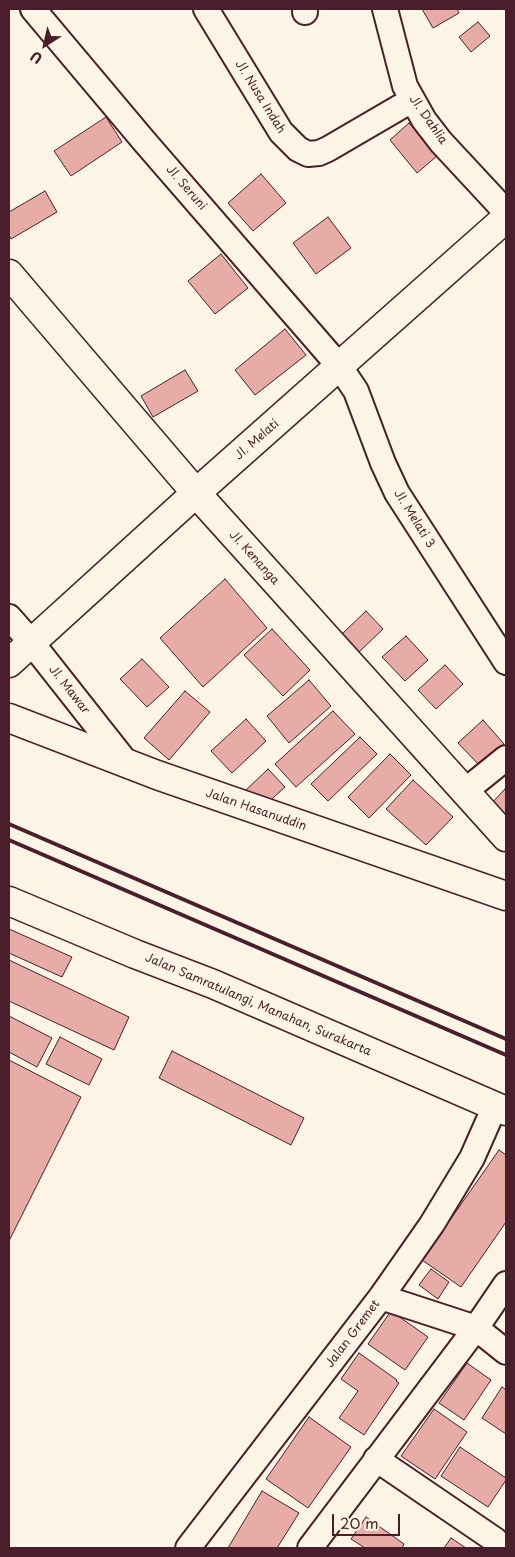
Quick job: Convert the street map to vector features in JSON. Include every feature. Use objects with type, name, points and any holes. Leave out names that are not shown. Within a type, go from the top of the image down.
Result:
[{"type":"street","name":"Jl. Seruni","points":[[33,9],[340,367]]},
{"type":"street","name":"Jl. Nusa Indah","points":[[206,9],[281,132],[286,139],[308,154],[319,153],[328,149],[412,100]]},
{"type":"street","name":"Jl. Dahlia","points":[[390,12],[400,71],[412,100],[441,142],[506,212]]},
{"type":"street","name":"Jl. Melati","points":[[9,662],[506,218]]},
{"type":"street","name":"Jl. Kenanga","points":[[9,274],[196,493],[506,837]]},
{"type":"street","name":"Jl. Melati 3","points":[[340,367],[356,391],[383,463],[397,493],[506,662]]},
{"type":"street","name":"Jl. Mawar","points":[[9,616],[128,765]]},
{"type":"street","name":"Jalan Hasanuddin","points":[[9,718],[128,765],[506,896]]},
{"type":"street","points":[[465,791],[506,758]]},
{"type":"street","name":"Jalan Samratulangi, Manahan, Surakarta","points":[[9,901],[213,984],[501,1108]]},
{"type":"street","name":"Jalan Gremet","points":[[188,1548],[381,1297],[432,1224],[501,1108]]},
{"type":"street","points":[[310,1548],[476,1328],[506,1284]]},
{"type":"street","points":[[381,1297],[476,1328],[506,1352]]},
{"type":"street","points":[[376,1459],[495,1540]]},
{"type":"building","points":[[422,9],[457,9],[459,13],[433,28]]},
{"type":"building","points":[[478,22],[490,36],[471,52],[459,37]]},
{"type":"building","points":[[106,117],[122,142],[71,176],[54,151]]},
{"type":"building","points":[[409,123],[437,156],[417,173],[390,140]]},
{"type":"building","points":[[261,174],[286,203],[253,231],[228,203]]},
{"type":"building","points":[[45,191],[57,212],[11,239],[9,235],[9,212]]},
{"type":"building","points":[[328,217],[351,248],[316,274],[293,243]]},
{"type":"building","points":[[221,254],[248,288],[215,314],[188,281]]},
{"type":"building","points":[[285,329],[306,355],[255,395],[235,370]]},
{"type":"building","points":[[185,370],[198,391],[153,417],[141,396]]},
{"type":"building","points":[[225,579],[267,628],[203,687],[160,638]]},
{"type":"building","points":[[366,611],[383,629],[359,652],[342,634]]},
{"type":"building","points":[[272,629],[310,670],[283,696],[244,655]]},
{"type":"building","points":[[406,636],[428,660],[405,681],[382,657]]},
{"type":"building","points":[[142,659],[169,687],[147,707],[120,679]]},
{"type":"building","points":[[445,665],[463,684],[436,709],[418,690]]},
{"type":"building","points":[[309,680],[331,706],[289,743],[267,716]]},
{"type":"building","points":[[185,691],[210,712],[169,760],[144,738]]},
{"type":"building","points":[[333,711],[355,734],[296,787],[275,764]]},
{"type":"building","points":[[246,719],[266,741],[232,773],[211,751]]},
{"type":"building","points":[[483,720],[504,744],[480,766],[458,743]]},
{"type":"building","points":[[360,737],[377,754],[328,801],[311,784]]},
{"type":"building","points":[[390,754],[411,775],[369,818],[348,797]]},
{"type":"building","points":[[268,769],[285,787],[262,808],[246,790]]},
{"type":"building","points":[[413,780],[453,817],[426,845],[386,809]]},
{"type":"building","points":[[506,790],[506,825],[488,807]]},
{"type":"building","points":[[9,929],[72,957],[62,977],[9,953]]},
{"type":"building","points":[[9,960],[129,1017],[114,1050],[9,1001]]},
{"type":"building","points":[[9,1016],[52,1038],[37,1067],[9,1052]]},
{"type":"building","points":[[60,1037],[102,1059],[89,1085],[46,1064]]},
{"type":"building","points":[[172,1051],[304,1118],[291,1145],[159,1078]]},
{"type":"building","points":[[9,1060],[81,1097],[9,1241]]},
{"type":"building","points":[[499,1150],[506,1155],[506,1222],[461,1287],[422,1260]]},
{"type":"building","points":[[431,1269],[449,1282],[438,1299],[419,1285]]},
{"type":"building","points":[[391,1311],[428,1337],[405,1370],[368,1344]]},
{"type":"building","points":[[359,1353],[399,1383],[364,1435],[339,1418],[358,1391],[341,1379]]},
{"type":"building","points":[[467,1363],[491,1380],[464,1420],[439,1403]]},
{"type":"building","points":[[502,1387],[506,1390],[506,1434],[482,1418]]},
{"type":"building","points":[[434,1409],[467,1432],[435,1479],[401,1456]]},
{"type":"building","points":[[309,1417],[351,1447],[308,1508],[266,1479]]},
{"type":"building","points":[[460,1447],[506,1478],[488,1507],[441,1476]]},
{"type":"building","points":[[262,1491],[299,1513],[277,1548],[228,1548]]},
{"type":"building","points":[[366,1517],[404,1544],[402,1548],[365,1548],[351,1539]]},
{"type":"building","points":[[451,1538],[466,1548],[444,1548]]},
{"type":"railway","points":[[9,824],[506,1039]]},
{"type":"railway","points":[[9,840],[506,1055]]}]
